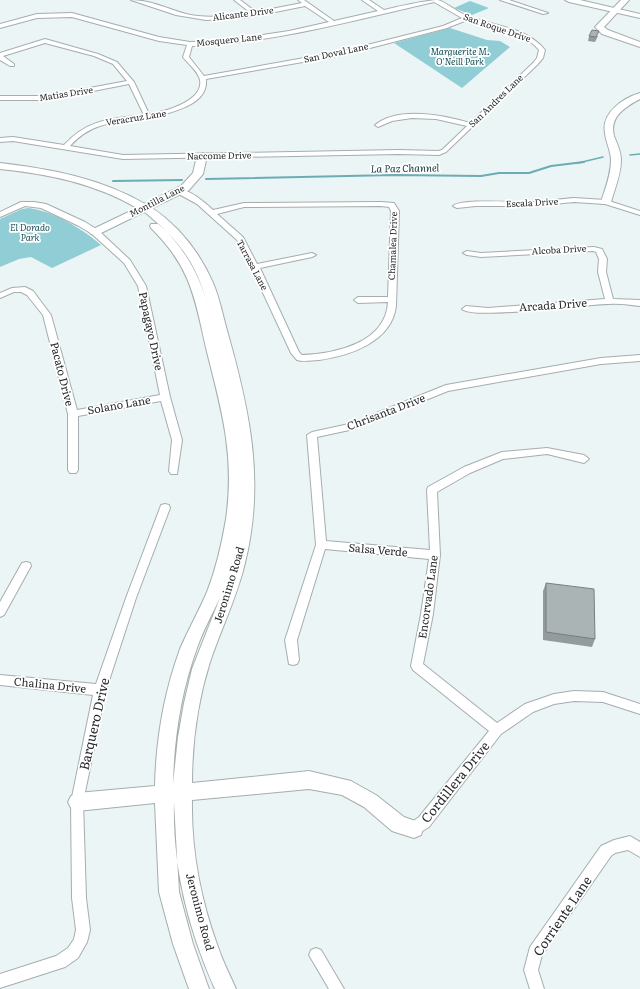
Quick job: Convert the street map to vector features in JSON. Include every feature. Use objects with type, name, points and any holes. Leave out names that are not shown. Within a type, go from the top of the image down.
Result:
[{"type":"main road","points":[[569,0],[640,14]]},
{"type":"main road","points":[[583,0],[620,10]]},
{"type":"main road","points":[[620,10],[625,0]]},
{"type":"main road","points":[[632,0],[599,26],[602,30],[640,45]]},
{"type":"main road","points":[[606,202],[616,170],[616,158],[609,131],[610,119],[618,108],[640,96]]},
{"type":"main road","name":"Montilla Lane","points":[[95,232],[180,190],[190,183],[198,174],[202,156]]},
{"type":"main road","name":"Jeronimo Road","points":[[0,166],[47,171],[86,181],[119,194],[141,210],[175,246],[193,275],[199,293],[223,391],[235,448],[235,499],[225,558],[215,589],[190,648],[180,678],[169,724],[163,794],[170,896],[191,968],[199,989]]},
{"type":"main road","name":"Jeronimo Road","points":[[0,171],[70,183],[104,195],[164,221],[182,239],[202,268],[208,284],[245,426],[250,468],[246,521],[241,549],[227,599],[200,668],[193,698],[185,745],[182,812],[189,880],[206,944],[226,989]]},
{"type":"main road","name":"Cordillera Drive","points":[[78,802],[309,780],[345,788],[370,801],[399,825],[414,829]]},
{"type":"street","name":"Alicante Drive","points":[[134,0],[193,16],[216,18],[254,13],[303,2]]},
{"type":"street","points":[[237,0],[254,13]]},
{"type":"street","points":[[365,0],[383,12]]},
{"type":"street","name":"Mosquero Lane","points":[[0,26],[37,16],[72,15],[159,39],[190,44],[222,43],[289,33],[435,0]]},
{"type":"street","name":"San Roque Drive","points":[[435,0],[467,18],[522,35],[538,44]]},
{"type":"street","points":[[503,0],[545,13]]},
{"type":"street","points":[[303,2],[333,23]]},
{"type":"street","name":"San Doval Lane","points":[[203,78],[343,53],[445,27],[467,18]]},
{"type":"street","points":[[0,56],[45,41],[96,55],[115,63],[131,82],[148,118]]},
{"type":"street","points":[[190,44],[186,57],[203,78]]},
{"type":"street","name":"San Andres Lane","points":[[439,153],[444,151],[540,58],[542,50],[538,44]]},
{"type":"street","points":[[0,56],[12,65]]},
{"type":"street","name":"Veracruz Lane","points":[[66,146],[79,133],[93,125],[148,118],[170,113],[191,102],[202,91],[204,83],[203,78]]},
{"type":"street","name":"Matias Drive","points":[[0,98],[47,98],[131,82]]},
{"type":"street","points":[[378,125],[396,117],[420,115],[446,118],[471,125]]},
{"type":"street","name":"Naccome Drive","points":[[0,140],[13,139],[66,146],[122,157],[400,152],[439,153]]},
{"type":"street","name":"Tarrasa Lane","points":[[180,190],[194,198],[240,239],[255,267],[295,353],[300,358]]},
{"type":"street","name":"Escala Drive","points":[[457,206],[476,204],[533,204],[574,200],[606,202]]},
{"type":"street","points":[[606,202],[640,213]]},
{"type":"street","name":"Papagayo Drive","points":[[0,215],[20,206],[28,204],[38,205],[54,211],[95,232],[127,262],[142,286],[165,397],[177,440],[174,471]]},
{"type":"street","name":"Chamalea Drive","points":[[212,213],[244,205],[373,204],[390,205],[395,211],[390,315],[382,330],[357,347],[309,358],[300,358]]},
{"type":"street","name":"Alcoba Drive","points":[[467,253],[481,256],[594,249],[599,251],[603,259],[602,272],[610,301]]},
{"type":"street","points":[[255,267],[312,255]]},
{"type":"street","name":"Pacato Drive","points":[[0,296],[12,290],[22,289],[30,294],[47,315],[73,414],[73,470]]},
{"type":"street","points":[[358,300],[391,300]]},
{"type":"street","name":"Arcada Drive","points":[[466,309],[488,310],[610,301],[640,303]]},
{"type":"street","name":"Chrisanta Drive","points":[[293,660],[291,640],[321,545],[312,435],[351,427],[446,388],[601,361],[639,358]]},
{"type":"street","name":"Solano Lane","points":[[73,414],[165,397]]},
{"type":"street","name":"Encorvado Lane","points":[[497,730],[417,666],[427,614],[435,556],[432,490],[467,470],[502,456],[547,451],[584,459]]},
{"type":"street","name":"Barquero Drive","points":[[0,981],[60,962],[73,953],[77,948],[82,930],[79,898],[78,802],[100,690],[131,598],[165,508]]},
{"type":"street","name":"Salsa Verde","points":[[321,545],[435,556]]},
{"type":"street","points":[[0,612],[26,566]]},
{"type":"street","name":"Chalina Drive","points":[[0,680],[100,690]]},
{"type":"street","name":"Cordillera Drive","points":[[414,829],[424,822],[497,730],[529,708],[554,699],[574,696],[603,697],[640,709]]},
{"type":"street","name":"Corriente Lane","points":[[537,989],[530,970],[535,952],[610,847],[630,843],[640,850]]},
{"type":"street","points":[[316,955],[337,989]]},
{"type":"green space","points":[[470,1],[489,8],[472,15],[454,8]]},
{"type":"green space","name":"Marguerite M. O'Neill Park","points":[[450,28],[487,40],[500,41],[510,47],[462,88],[394,43]]},
{"type":"green space","name":"El Dorado Park","points":[[29,208],[58,217],[85,233],[101,245],[52,268],[31,257],[19,259],[0,267],[0,219],[22,209]]},
{"type":"building","points":[[592,30],[599,31],[596,37],[589,36]]},
{"type":"building","points":[[546,583],[594,589],[595,639],[546,632]]},
{"type":"waterway","name":"La Paz Channel","points":[[630,155],[640,154]]},
{"type":"waterway","name":"La Paz Channel","points":[[580,162],[603,157]]},
{"type":"waterway","name":"La Paz Channel","points":[[206,179],[394,175],[481,176],[499,173],[529,173],[551,166],[580,162]]},
{"type":"waterway","name":"La Paz Channel","points":[[113,181],[182,180]]}]
